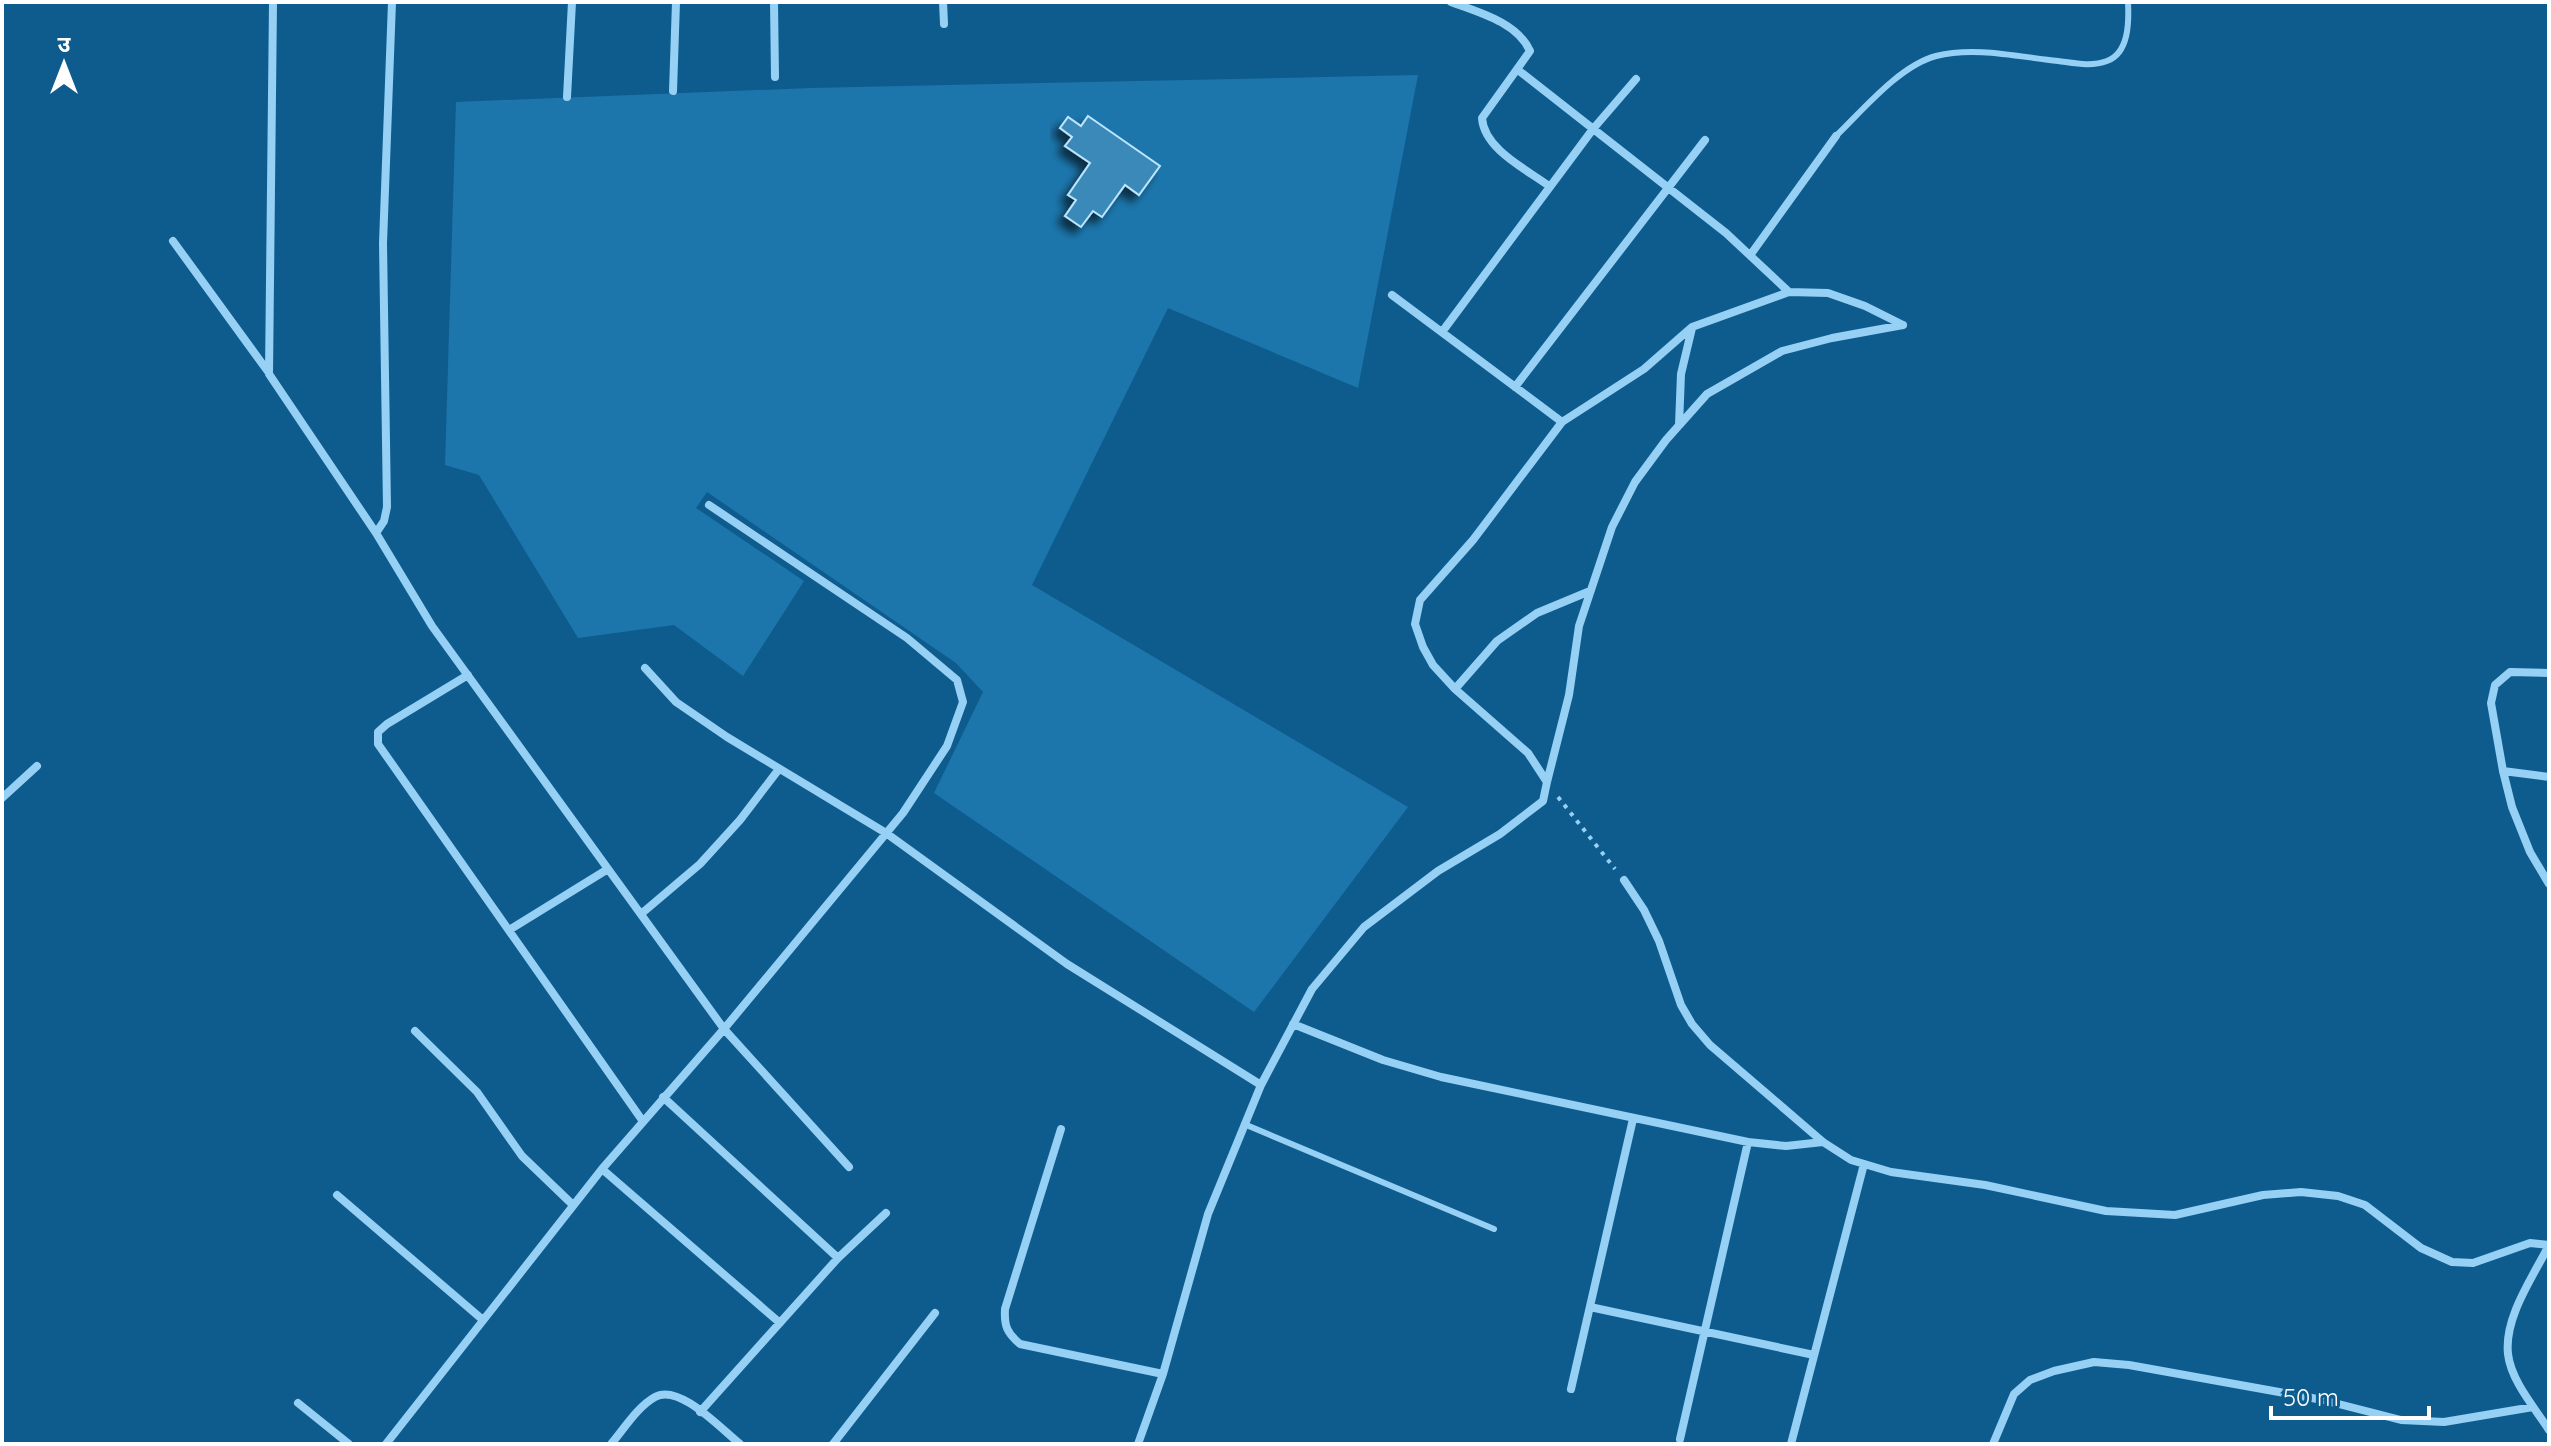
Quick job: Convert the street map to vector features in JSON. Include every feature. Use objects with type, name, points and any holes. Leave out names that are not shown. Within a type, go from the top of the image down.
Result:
[{"type":"street","points":[[269,374],[273,2]]},
{"type":"street","points":[[376,533],[384,521],[387,507],[383,243],[392,2]]},
{"type":"street","points":[[567,97],[572,2]]},
{"type":"street","points":[[673,91],[676,2]]},
{"type":"street","points":[[774,2],[775,77]]},
{"type":"street","points":[[943,2],[944,24]]},
{"type":"street","points":[[1451,2],[1491,17],[1525,40],[1530,51],[1482,118],[1483,126],[1490,142],[1549,186]]},
{"type":"street","points":[[1518,70],[1751,254],[1789,292]]},
{"type":"street","points":[[1442,332],[1549,186],[1636,79]]},
{"type":"street","points":[[1751,254],[1836,136]]},
{"type":"street","points":[[1515,387],[1705,140]]},
{"type":"street","points":[[173,241],[269,374],[376,533],[432,626],[724,1029],[849,1167]]},
{"type":"street","points":[[1138,1444],[1163,1374],[1208,1214],[1261,1085],[1312,989],[1364,927],[1438,871],[1500,834],[1543,801],[1569,695],[1579,626],[1612,527],[1635,482],[1707,394],[1782,351],[1903,325],[1865,306],[1828,293],[1789,292],[1692,327],[1644,369],[1562,422],[1473,540],[1420,600],[1415,624],[1433,665],[1455,689],[1528,753],[1547,782]]},
{"type":"street","points":[[1392,295],[1562,422]]},
{"type":"street","points":[[1679,425],[1681,374],[1692,327]]},
{"type":"street","points":[[386,1444],[642,1120],[724,1029],[886,833],[947,746],[963,702],[957,680],[907,638],[709,505]]},
{"type":"street","points":[[1455,689],[1497,641],[1537,613],[1590,591]]},
{"type":"street","points":[[645,668],[676,702],[727,737],[886,833],[1067,964],[1261,1085]]},
{"type":"street","points":[[2549,673],[2510,672],[2495,685],[2491,703],[2512,807],[2530,852],[2549,884]]},
{"type":"street","points":[[468,675],[387,724],[378,732],[378,744],[642,1120]]},
{"type":"street","points":[[2,798],[37,766]]},
{"type":"street","points":[[641,914],[700,864],[740,820],[779,769]]},
{"type":"street","points":[[2503,771],[2549,777]]},
{"type":"street","points":[[509,930],[608,869]]},
{"type":"street","points":[[1624,880],[1644,910],[1659,941],[1681,1005],[1692,1024],[1710,1045],[1823,1142],[1851,1160],[1891,1172],[1985,1185],[2106,1211],[2175,1215],[2263,1195],[2301,1192],[2338,1196],[2365,1205],[2421,1248],[2452,1262],[2473,1263],[2530,1243],[2549,1245],[2516,1310],[2508,1342],[2508,1357],[2533,1407],[2549,1430]]},
{"type":"street","points":[[1293,1024],[1383,1060],[1441,1077],[1748,1142],[1786,1146],[1823,1142]]},
{"type":"street","points":[[415,1031],[477,1092],[522,1156],[573,1205]]},
{"type":"street","points":[[663,1097],[838,1258]]},
{"type":"street","points":[[1571,1389],[1633,1119]]},
{"type":"street","points":[[1061,1129],[1005,1309],[1004,1323],[1008,1334],[1020,1344],[1163,1374]]},
{"type":"street","points":[[1680,1439],[1707,1332],[1748,1142]]},
{"type":"street","points":[[1791,1444],[1864,1164]]},
{"type":"street","points":[[602,1169],[780,1323]]},
{"type":"street","points":[[337,1195],[483,1320]]},
{"type":"street","points":[[700,1412],[838,1258],[886,1213]]},
{"type":"street","points":[[1590,1307],[1814,1355]]},
{"type":"street","points":[[833,1444],[935,1313]]},
{"type":"street","points":[[1993,1444],[2014,1394],[2030,1380],[2094,1362],[2129,1365],[2323,1400],[2401,1420],[2444,1422],[2533,1407]]},
{"type":"street","points":[[611,1444],[647,1403],[657,1395],[667,1394],[684,1399],[740,1444]]},
{"type":"street","points":[[298,1403],[349,1444]]},
{"type":"lane","points":[[1836,136],[1907,69],[1935,56],[1975,52],[2088,64],[2109,61],[2121,49],[2129,26],[2128,2]]},
{"type":"lane","points":[[1244,1124],[1494,1229]]},
{"type":"path","points":[[1547,782],[1624,880]]},
{"type":"shaded area","points":[[1418,75],[1358,388],[1168,308],[1032,585],[1408,807],[1254,1012],[934,793],[983,692],[956,663],[707,492],[696,508],[804,581],[743,676],[674,625],[578,638],[479,475],[445,465],[456,102],[811,88]]},
{"type":"building","points":[[1088,116],[1160,166],[1139,195],[1125,185],[1102,217],[1093,211],[1081,227],[1065,216],[1076,200],[1068,195],[1090,163],[1065,146],[1072,137],[1060,128],[1068,117],[1081,126]]}]
